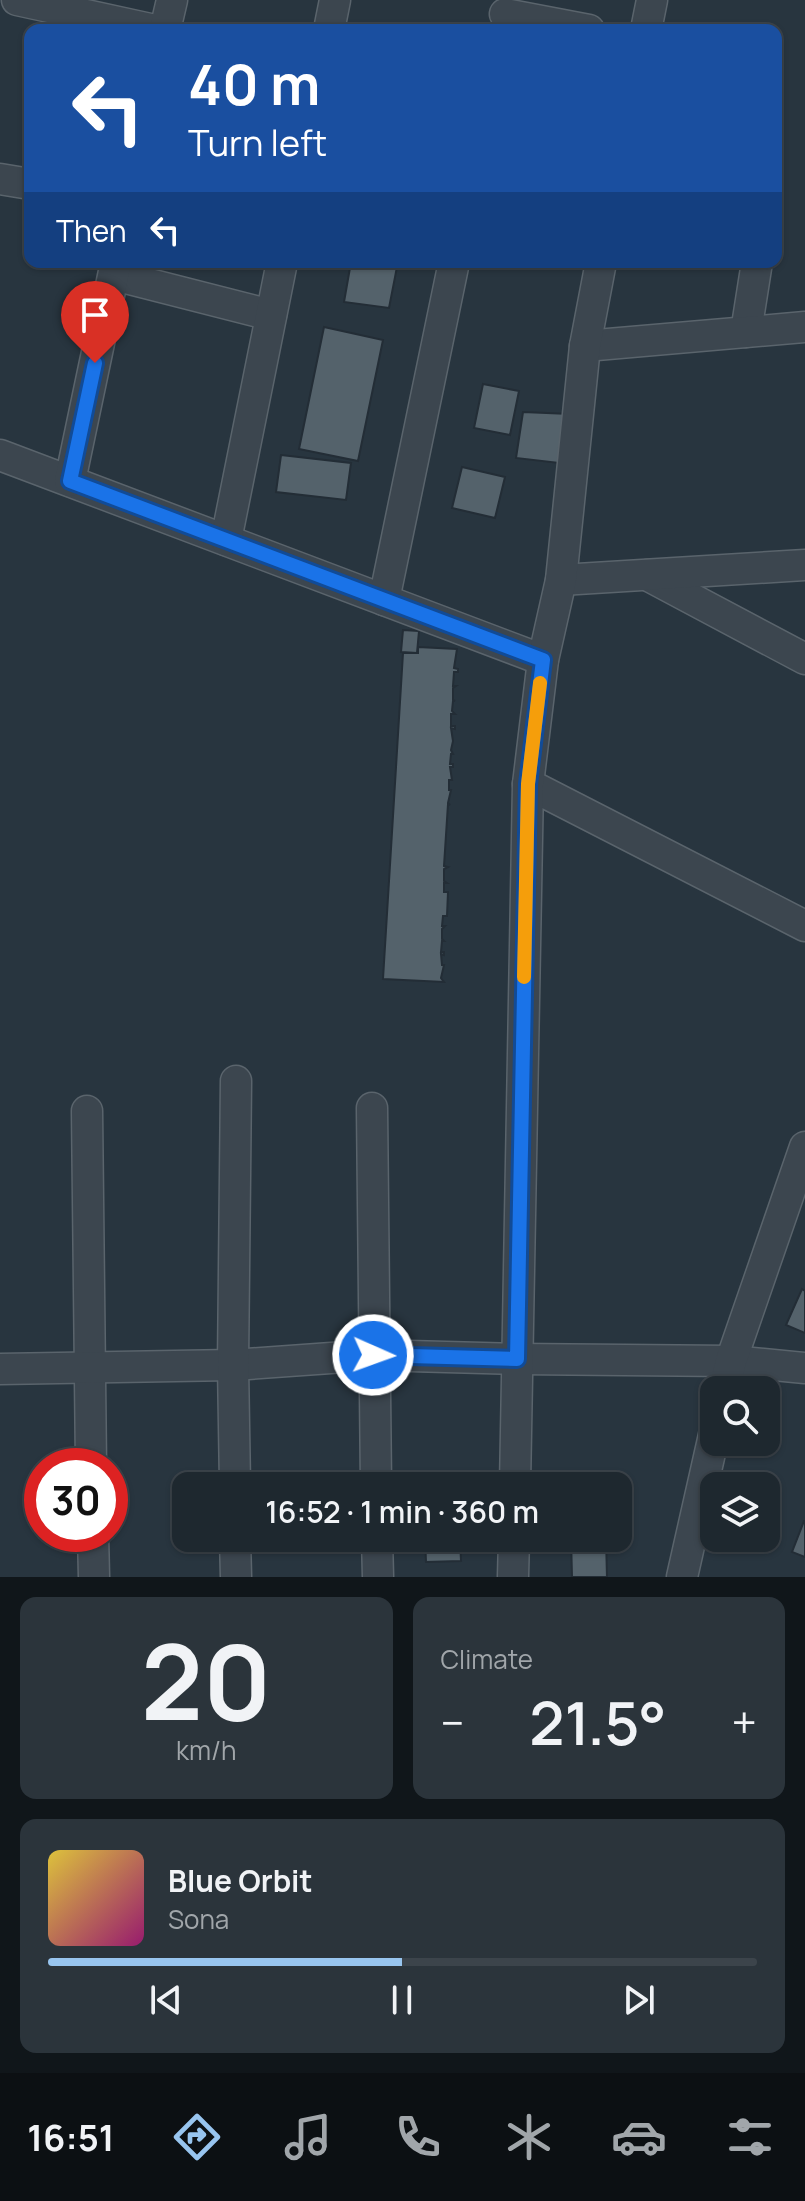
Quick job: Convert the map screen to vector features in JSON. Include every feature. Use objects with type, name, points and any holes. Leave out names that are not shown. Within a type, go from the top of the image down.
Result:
[{"type":"street","points":[[17,0],[127,24]]},
{"type":"street","points":[[166,24],[172,0]]},
{"type":"street","points":[[330,24],[335,0]]},
{"type":"street","points":[[647,24],[652,0]]},
{"type":"street","points":[[505,15],[555,24]]},
{"type":"street","points":[[0,179],[24,183]]},
{"type":"street","points":[[70,481],[115,268],[271,315]]},
{"type":"street","points":[[226,540],[281,268]]},
{"type":"street","points":[[384,600],[453,268]]},
{"type":"street","points":[[515,1472],[528,784],[543,660],[561,580],[585,346],[600,268]]},
{"type":"street","points":[[746,332],[756,268]]},
{"type":"street","points":[[585,346],[805,327]]},
{"type":"street","points":[[0,455],[543,660]]},
{"type":"street","points":[[561,580],[805,565]]},
{"type":"street","points":[[645,575],[805,659]]},
{"type":"street","points":[[528,784],[805,926]]},
{"type":"street","points":[[235,1472],[236,1081]]},
{"type":"street","points":[[372,1108],[376,1472]]},
{"type":"street","points":[[87,1111],[90,1448]]},
{"type":"street","points":[[727,1376],[805,1147]]},
{"type":"street","points":[[0,1369],[233,1365],[373,1355],[517,1359],[727,1376],[805,1368]]},
{"type":"street","points":[[682,1577],[709,1456]]},
{"type":"street","points":[[93,1552],[94,1577]]},
{"type":"street","points":[[235,1552],[236,1577]]},
{"type":"street","points":[[377,1552],[378,1577]]},
{"type":"street","points":[[513,1577],[514,1552]]},
{"type":"building","points":[[350,268],[397,268],[389,308],[344,302]]},
{"type":"building","points":[[324,327],[383,340],[358,461],[299,449]]},
{"type":"building","points":[[483,384],[519,391],[510,435],[474,428]]},
{"type":"building","points":[[523,412],[570,414],[559,463],[516,458]]},
{"type":"building","points":[[281,455],[351,463],[346,500],[276,492]]},
{"type":"building","points":[[462,467],[505,477],[495,518],[452,508]]},
{"type":"building","points":[[403,630],[419,631],[417,653],[401,652]]},
{"type":"building","points":[[418,647],[457,649],[454,668],[458,672],[454,672],[453,686],[456,686],[453,688],[455,701],[452,711],[455,714],[451,714],[451,726],[455,726],[455,729],[451,728],[453,754],[450,764],[453,767],[450,767],[452,780],[449,780],[451,790],[444,866],[448,867],[444,869],[444,881],[447,883],[444,883],[444,892],[448,892],[447,916],[443,916],[442,926],[445,926],[442,929],[444,941],[441,952],[444,952],[444,955],[441,954],[444,965],[441,978],[444,982],[383,979],[403,653],[418,653]]},
{"type":"building","points":[[802,1289],[805,1291],[805,1333],[786,1325]]},
{"type":"building","points":[[805,1521],[805,1557],[792,1552]]},
{"type":"building","points":[[426,1552],[461,1552],[461,1561],[426,1562]]},
{"type":"building","points":[[571,1552],[606,1552],[607,1577],[572,1577]]},
{"type":"slow traffic","points":[[524,977],[528,784],[540,683]]},
{"type":"route","points":[[95,363],[70,481],[543,660],[528,784],[517,1359],[373,1355]]}]
